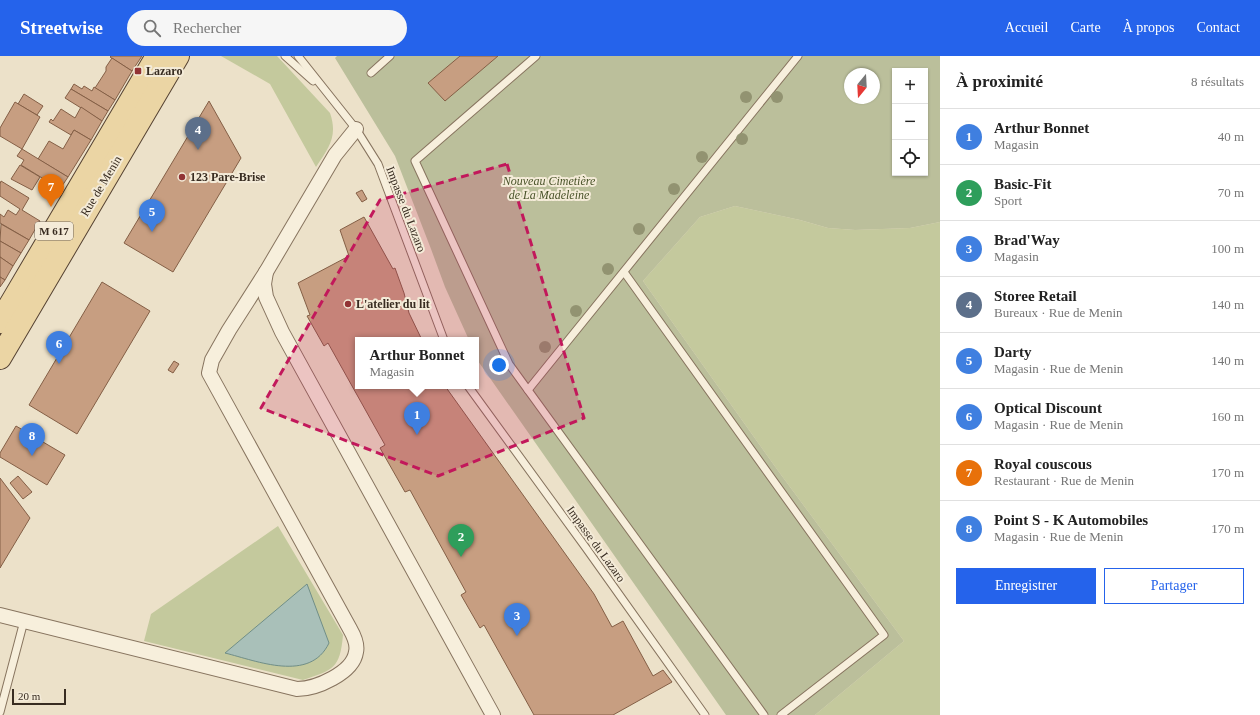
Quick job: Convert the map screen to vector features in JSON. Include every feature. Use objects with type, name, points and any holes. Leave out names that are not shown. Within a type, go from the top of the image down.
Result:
[{"type":"main road","name":"Rue de Menin","points":[[0,322],[157,56]]},
{"type":"main road","name":"Rue de Menin","points":[[3,346],[178,56]]},
{"type":"street","points":[[0,615],[297,689],[312,688],[332,678],[346,670],[355,659],[357,647],[350,629],[209,373],[210,364],[215,354],[266,272],[335,155],[356,129]]},
{"type":"street","points":[[266,272],[264,284],[266,297],[282,332],[493,715]]},
{"type":"lane","points":[[286,56],[330,96]]},
{"type":"lane","points":[[298,56],[330,96]]},
{"type":"lane","points":[[371,73],[390,56]]},
{"type":"lane","points":[[536,56],[415,161],[509,364],[764,715]]},
{"type":"lane","points":[[528,390],[798,56]]},
{"type":"lane","name":"Impasse du Lazaro","points":[[330,96],[356,129],[378,164],[443,337]]},
{"type":"lane","points":[[624,272],[884,635],[781,715]]},
{"type":"lane","name":"Impasse du Lazaro","points":[[470,389],[705,715]]},
{"type":"lane","points":[[0,712],[24,621]]},
{"type":"highlighted area","points":[[507,164],[584,418],[438,476],[261,408],[380,200]]},
{"type":"green space","points":[[221,56],[277,56],[330,113],[333,135],[325,154],[316,167],[270,84]]},
{"type":"green space","name":"Nouveau Cimetière de La Madeleine","points":[[337,56],[940,56],[940,222],[910,228],[855,230],[828,228],[800,220],[735,206],[700,217],[643,281],[779,472],[904,641],[815,715],[726,715],[479,362],[479,337],[468,337],[445,287],[395,156],[335,58]]},
{"type":"green space","points":[[735,206],[800,220],[828,228],[855,230],[910,228],[940,222],[940,715],[815,715],[904,641],[779,472],[643,281],[700,217]]},
{"type":"green space","points":[[278,526],[343,635],[340,655],[337,662],[333,666],[321,674],[303,680],[144,641],[151,614]]},
{"type":"water","points":[[307,584],[329,643],[320,655],[309,663],[296,666],[282,666],[267,664],[225,653]]},
{"type":"building","points":[[142,56],[132,71],[110,57]]},
{"type":"building","points":[[460,56],[498,56],[445,101],[428,83]]},
{"type":"building","points":[[112,58],[132,71],[115,100],[95,88]]},
{"type":"building","points":[[74,84],[82,89],[84,86],[92,91],[94,87],[115,100],[108,111],[71,89]]},
{"type":"building","points":[[71,89],[108,111],[102,121],[65,98]]},
{"type":"building","points":[[24,94],[43,106],[37,115],[18,104]]},
{"type":"building","points":[[209,101],[241,158],[173,272],[124,243]]},
{"type":"building","points":[[15,102],[40,117],[22,149],[0,136],[0,128]]},
{"type":"building","points":[[81,107],[102,121],[91,140],[74,130],[71,135],[49,122],[51,119],[53,121],[61,109],[75,118]]},
{"type":"building","points":[[74,130],[91,140],[68,177],[38,159],[49,141],[63,149]]},
{"type":"building","points":[[22,149],[68,177],[60,189],[21,165],[24,160],[17,156]]},
{"type":"building","points":[[20,165],[40,177],[32,190],[11,179]]},
{"type":"building","points":[[1,181],[29,198],[22,210],[40,221],[29,240],[0,223],[0,214],[4,217],[8,210],[16,215],[20,209],[0,196]]},
{"type":"building","points":[[362,190],[367,199],[362,202],[356,193]]},
{"type":"building","points":[[364,217],[393,269],[395,268],[409,313],[421,337],[355,337],[355,389],[447,389],[594,594],[612,627],[623,621],[653,676],[663,670],[672,682],[613,715],[534,715],[484,625],[480,628],[461,595],[466,592],[410,490],[405,492],[380,448],[385,445],[328,343],[324,346],[307,316],[310,315],[298,283],[349,256],[340,230]]},
{"type":"building","points":[[1,224],[29,240],[21,253],[0,241]]},
{"type":"building","points":[[0,241],[21,253],[13,266],[0,257]]},
{"type":"building","points":[[0,257],[13,266],[5,280],[0,277]]},
{"type":"building","points":[[0,277],[5,280],[0,287]]},
{"type":"building","points":[[102,282],[150,311],[77,434],[29,405]]},
{"type":"building","points":[[174,361],[179,364],[173,373],[168,370]]},
{"type":"building","points":[[16,426],[65,455],[47,485],[0,457],[0,453]]},
{"type":"building","points":[[18,476],[32,492],[23,499],[10,483]]},
{"type":"building","points":[[0,478],[30,518],[0,568]]},
{"type":"place","name":"Lazaro","points":[[138,71]]},
{"type":"place","name":"Storee Retail","points":[[198,150]]},
{"type":"place","name":"123 Pare-Brise","points":[[182,177]]},
{"type":"place","name":"Royal couscous","points":[[51,207]]},
{"type":"place","name":"Darty","points":[[152,232]]},
{"type":"place","name":"L'atelier du lit","points":[[348,304]]},
{"type":"place","name":"Optical Discount","points":[[59,364]]},
{"type":"place","name":"Arthur Bonnet","points":[[417,435]]},
{"type":"place","name":"Point S - K Automobiles","points":[[32,456]]},
{"type":"place","name":"Basic-Fit","points":[[461,557]]},
{"type":"place","name":"Brad'Way","points":[[517,636]]}]
